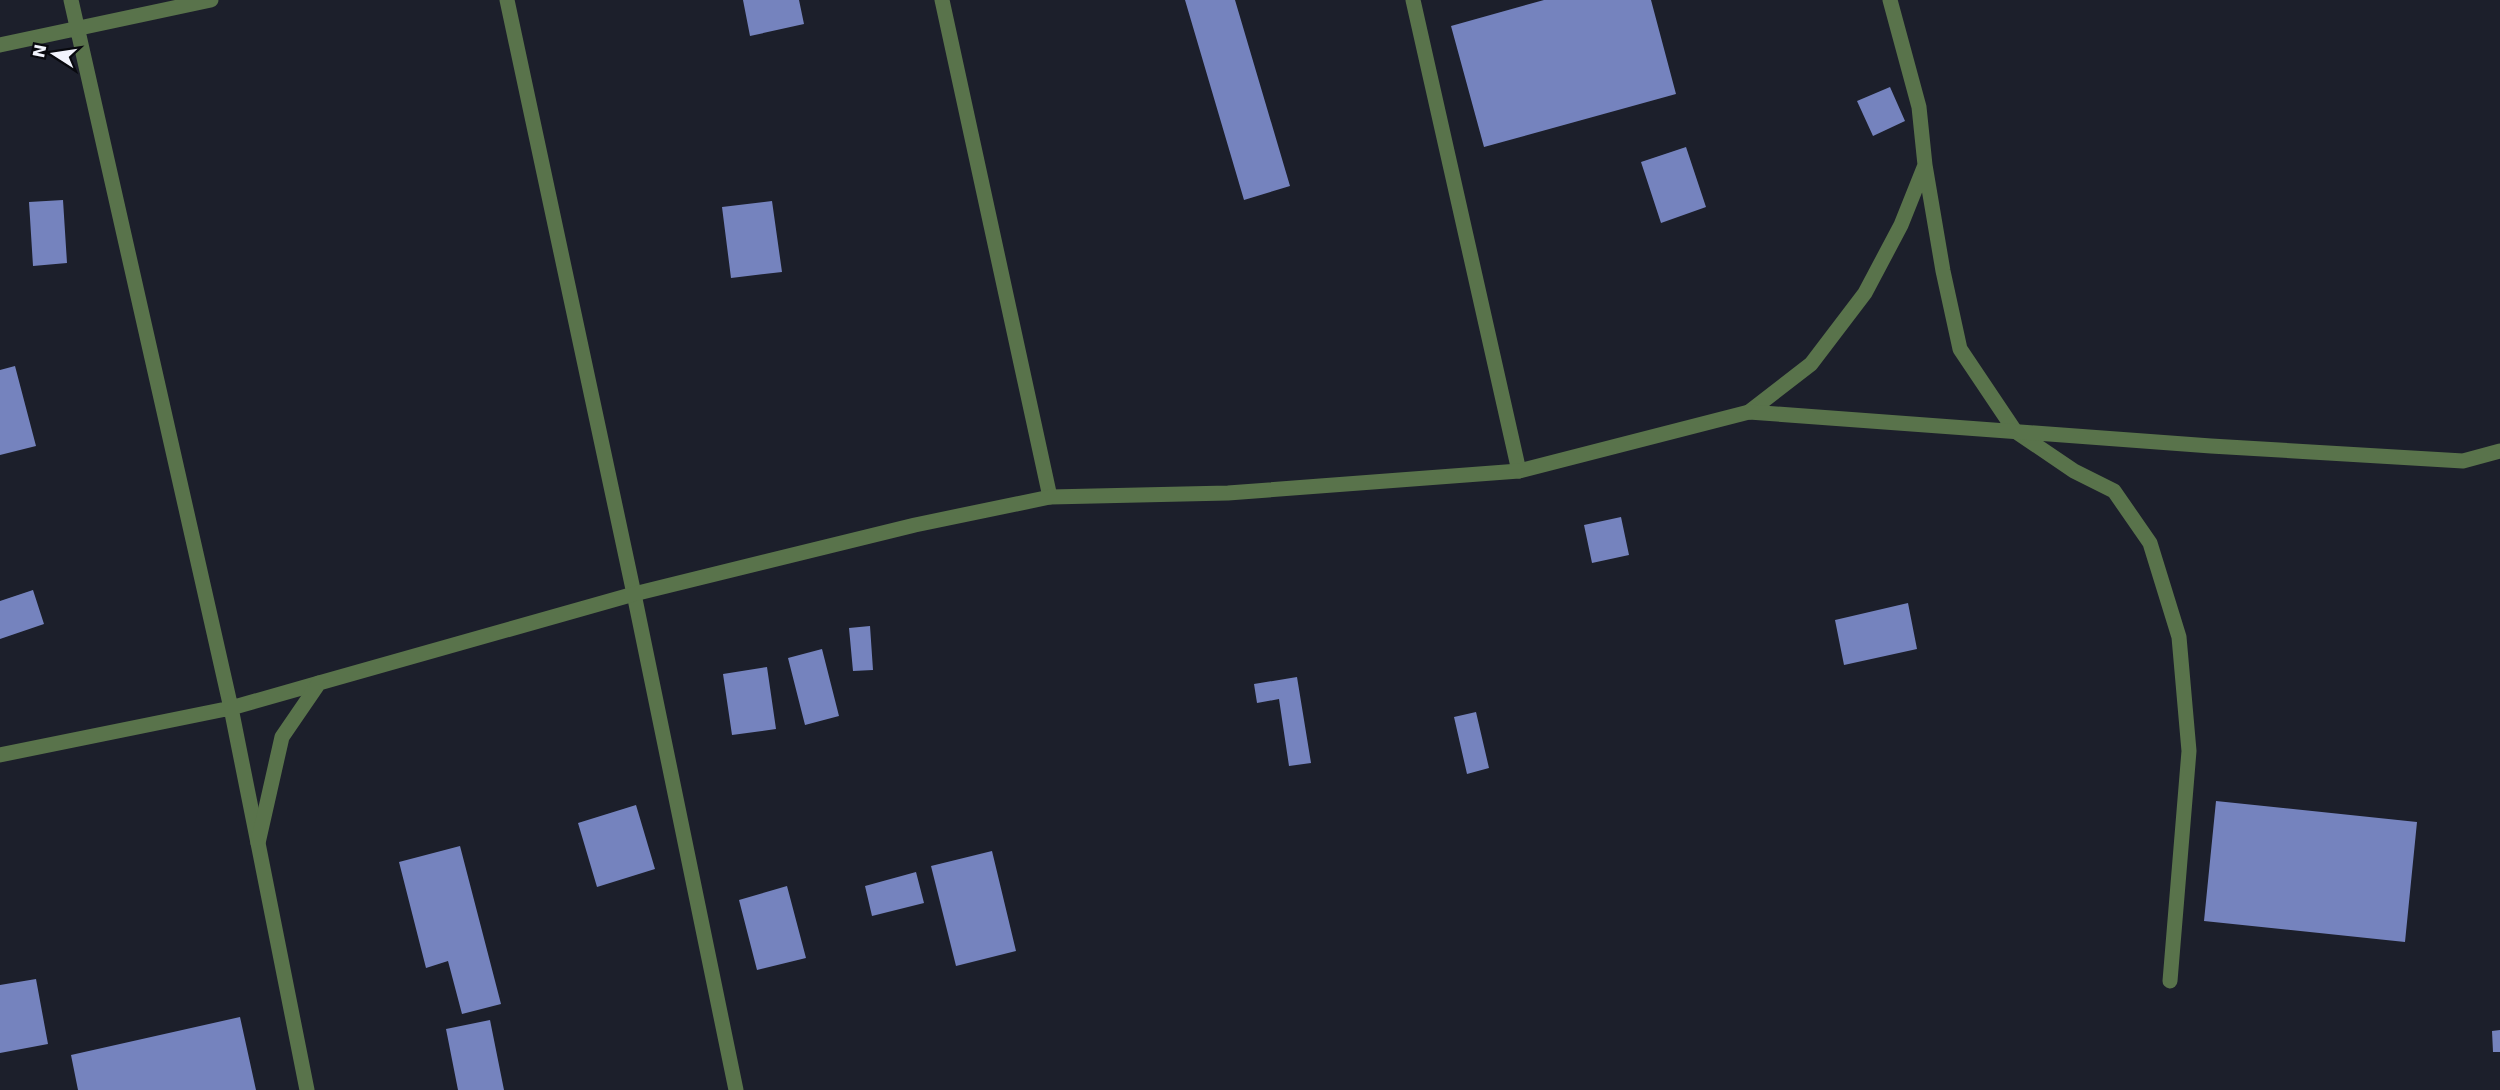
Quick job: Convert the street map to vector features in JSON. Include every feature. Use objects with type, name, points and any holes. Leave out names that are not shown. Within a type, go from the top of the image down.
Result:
[{"type":"street","points":[[71,0],[231,708],[307,1090]]},
{"type":"street","points":[[0,45],[211,0]]},
{"type":"street","points":[[507,0],[634,594],[736,1090]]},
{"type":"street","points":[[942,0],[1050,497]]},
{"type":"street","points":[[1413,0],[1520,471]]},
{"type":"street","points":[[1890,0],[1919,107],[1925,165],[1943,271],[1960,349],[2015,431],[2074,471],[2114,490],[2150,543],[2179,637],[2189,751],[2170,981]]},
{"type":"street","points":[[1749,412],[1810,364],[1865,292],[1901,225],[1925,165]]},
{"type":"street","points":[[0,755],[231,708],[634,594],[915,525],[1050,497],[1228,493],[1520,471],[1749,412],[2463,461],[2500,451]]},
{"type":"street","points":[[258,843],[282,737],[319,683]]},
{"type":"building","points":[[743,0],[799,0],[804,24],[750,36]]},
{"type":"building","points":[[1185,0],[1235,0],[1290,186],[1244,200]]},
{"type":"building","points":[[1544,0],[1651,0],[1676,94],[1484,147],[1451,26]]},
{"type":"building","points":[[1890,87],[1905,121],[1873,136],[1857,101]]},
{"type":"building","points":[[1686,147],[1706,207],[1661,223],[1641,162]]},
{"type":"building","points":[[63,200],[67,263],[33,266],[29,202]]},
{"type":"building","points":[[772,201],[782,272],[731,278],[722,207]]},
{"type":"building","points":[[15,366],[36,446],[0,455],[0,370]]},
{"type":"building","points":[[1621,517],[1629,555],[1592,563],[1584,525]]},
{"type":"building","points":[[33,590],[44,624],[0,639],[0,601]]},
{"type":"building","points":[[1908,603],[1917,649],[1844,665],[1835,620]]},
{"type":"building","points":[[870,626],[873,670],[853,671],[849,628]]},
{"type":"building","points":[[822,649],[839,716],[805,725],[788,658]]},
{"type":"building","points":[[767,667],[776,729],[732,735],[723,674]]},
{"type":"building","points":[[1297,677],[1311,763],[1289,766],[1279,699],[1257,703],[1254,684]]},
{"type":"building","points":[[1476,712],[1489,768],[1467,774],[1454,717]]},
{"type":"building","points":[[2216,801],[2417,822],[2405,942],[2204,921]]},
{"type":"building","points":[[636,805],[655,869],[597,887],[578,823]]},
{"type":"building","points":[[460,846],[501,1004],[462,1014],[448,961],[426,968],[399,862]]},
{"type":"building","points":[[992,851],[1016,951],[956,966],[931,866]]},
{"type":"building","points":[[916,872],[924,903],[872,916],[865,886]]},
{"type":"building","points":[[787,886],[806,958],[757,970],[739,900]]},
{"type":"building","points":[[36,979],[48,1044],[0,1053],[0,985]]},
{"type":"building","points":[[240,1017],[256,1090],[78,1090],[71,1055]]},
{"type":"building","points":[[490,1020],[504,1090],[458,1090],[446,1029]]},
{"type":"building","points":[[2500,1030],[2500,1052],[2493,1052],[2492,1031]]}]
